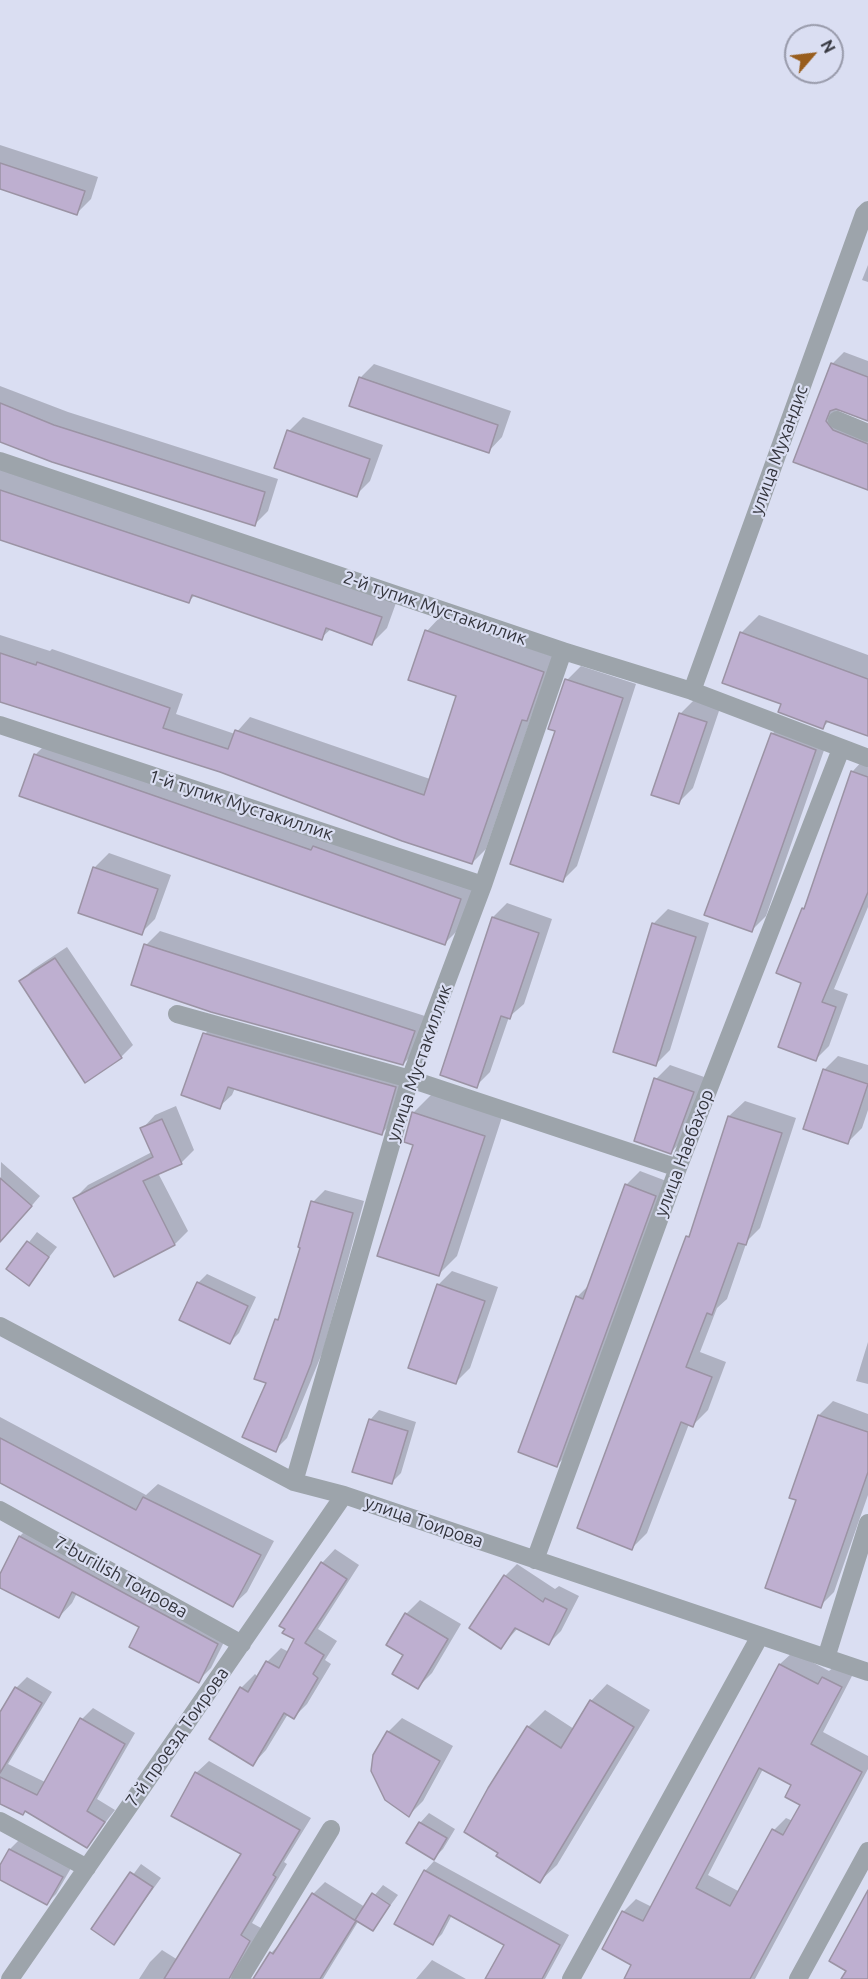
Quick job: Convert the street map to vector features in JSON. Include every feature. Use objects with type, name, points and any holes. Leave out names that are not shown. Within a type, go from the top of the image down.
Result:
[{"type":"street","name":"улица Мухандис","points":[[692,691],[864,214],[868,210]]},
{"type":"street","points":[[837,420],[868,433]]},
{"type":"street","name":"2-й тупик Мустакиллик","points":[[0,461],[563,651],[692,691],[868,758]]},
{"type":"street","name":"улица Мустакиллик","points":[[294,1482],[410,1079],[483,885],[563,651]]},
{"type":"street","name":"1-й тупик Мустакиллик","points":[[0,724],[483,885]]},
{"type":"street","name":"улица Навбахор","points":[[535,1560],[678,1168],[841,749]]},
{"type":"street","points":[[177,1014],[410,1079],[678,1168]]},
{"type":"street","name":"улица Тоирова","points":[[0,1326],[294,1482],[344,1496],[868,1672]]},
{"type":"street","name":"7-й проезд Тоирова","points":[[10,1979],[344,1496]]},
{"type":"street","name":"7-burilish Тоирова","points":[[0,1510],[242,1644]]},
{"type":"street","points":[[826,1658],[868,1523]]},
{"type":"street","points":[[571,1979],[760,1636]]},
{"type":"street","points":[[0,1821],[87,1868]]},
{"type":"street","points":[[240,1979],[331,1829]]},
{"type":"street","points":[[798,1979],[868,1851]]},
{"type":"building","points":[[0,163],[85,191],[77,215],[0,189]]},
{"type":"building","points":[[831,363],[868,377],[868,421],[836,409],[830,411],[826,421],[833,430],[868,444],[868,490],[793,462]]},
{"type":"building","points":[[359,377],[498,425],[489,453],[349,406]]},
{"type":"building","points":[[0,403],[54,425],[265,492],[255,526],[52,462],[0,442]]},
{"type":"building","points":[[287,430],[370,459],[357,497],[274,468]]},
{"type":"building","points":[[0,490],[382,617],[372,645],[326,628],[322,640],[192,595],[189,603],[0,540]]},
{"type":"building","points":[[425,630],[544,672],[527,721],[522,720],[472,864],[402,841],[220,772],[0,702],[0,653],[36,665],[37,662],[170,708],[163,728],[228,749],[235,730],[424,795],[456,696],[408,680]]},
{"type":"building","points":[[740,632],[868,679],[868,736],[826,721],[823,729],[778,712],[781,704],[722,683]]},
{"type":"building","points":[[565,679],[623,698],[563,882],[510,864],[555,731],[548,729]]},
{"type":"building","points":[[679,713],[707,722],[679,804],[651,795]]},
{"type":"building","points":[[771,733],[816,750],[752,932],[704,915]]},
{"type":"building","points":[[34,754],[311,850],[313,846],[461,899],[445,945],[19,796]]},
{"type":"building","points":[[851,771],[868,777],[868,892],[822,1002],[836,1007],[816,1061],[778,1047],[801,983],[776,973],[802,908],[804,909]]},
{"type":"building","points":[[93,867],[158,889],[142,935],[78,913]]},
{"type":"building","points":[[492,917],[539,933],[510,1019],[501,1016],[477,1088],[440,1075]]},
{"type":"building","points":[[652,923],[696,937],[656,1066],[613,1052]]},
{"type":"building","points":[[144,944],[415,1031],[403,1065],[211,1012],[131,985]]},
{"type":"building","points":[[55,958],[122,1058],[85,1083],[19,981]]},
{"type":"building","points":[[203,1033],[396,1087],[382,1135],[228,1087],[220,1109],[181,1095]]},
{"type":"building","points":[[823,1069],[868,1084],[848,1144],[803,1129]]},
{"type":"building","points":[[654,1078],[694,1092],[671,1154],[634,1141]]},
{"type":"building","points":[[412,1112],[485,1136],[439,1276],[377,1256],[413,1145],[404,1142]]},
{"type":"building","points":[[728,1116],[782,1133],[746,1245],[738,1243],[712,1315],[707,1313],[686,1367],[712,1377],[693,1427],[681,1422],[632,1550],[577,1528],[686,1236],[689,1237]]},
{"type":"building","points":[[162,1119],[182,1164],[143,1181],[175,1245],[114,1277],[73,1198],[153,1157],[140,1128]]},
{"type":"building","points":[[0,1178],[32,1206],[0,1242]]},
{"type":"building","points":[[625,1184],[656,1196],[557,1467],[518,1452],[576,1296],[583,1299]]},
{"type":"building","points":[[311,1201],[353,1213],[311,1364],[276,1452],[242,1437],[266,1383],[254,1379],[275,1319],[278,1320],[300,1248],[298,1247]]},
{"type":"building","points":[[27,1241],[49,1257],[29,1286],[6,1269]]},
{"type":"building","points":[[197,1282],[248,1306],[230,1344],[179,1320]]},
{"type":"building","points":[[437,1284],[485,1301],[456,1384],[408,1368]]},
{"type":"building","points":[[818,1415],[868,1432],[868,1472],[821,1608],[765,1588],[796,1500],[789,1498]]},
{"type":"building","points":[[369,1419],[408,1431],[392,1484],[352,1472]]},
{"type":"building","points":[[0,1438],[136,1510],[143,1497],[261,1555],[233,1607],[0,1483]]},
{"type":"building","points":[[19,1536],[218,1644],[199,1683],[129,1647],[139,1627],[72,1592],[59,1618],[0,1588],[0,1574]]},
{"type":"building","points":[[321,1562],[347,1579],[305,1643],[324,1655],[313,1674],[318,1678],[294,1719],[284,1713],[253,1766],[209,1739],[240,1687],[248,1692],[266,1661],[279,1668],[294,1639],[282,1633],[285,1629],[279,1626]]},
{"type":"building","points":[[504,1575],[543,1602],[545,1598],[567,1609],[549,1645],[515,1628],[501,1649],[469,1628]]},
{"type":"building","points":[[405,1613],[448,1639],[418,1689],[392,1674],[403,1655],[386,1645]]},
{"type":"building","points":[[779,1664],[818,1684],[822,1677],[842,1687],[811,1744],[862,1772],[750,1979],[624,1979],[631,1965],[602,1949],[622,1911],[643,1921]],"holes":[[[759,1768],[791,1785],[785,1797],[800,1805],[783,1835],[772,1829],[730,1906],[696,1888]]]},
{"type":"building","points":[[15,1687],[42,1703],[0,1773],[0,1712]]},
{"type":"building","points":[[590,1700],[634,1727],[540,1883],[496,1856],[498,1853],[464,1832],[488,1788],[527,1726],[561,1748]]},
{"type":"building","points":[[80,1718],[125,1744],[87,1811],[105,1822],[87,1848],[25,1811],[23,1815],[0,1804],[0,1777],[37,1795]]},
{"type":"building","points":[[387,1731],[440,1761],[409,1817],[385,1800],[371,1771],[373,1755]]},
{"type":"building","points":[[195,1772],[300,1830],[273,1875],[276,1877],[241,1935],[250,1941],[229,1979],[164,1979],[241,1854],[171,1816]]},
{"type":"building","points":[[419,1822],[447,1838],[434,1860],[406,1843]]},
{"type":"building","points":[[9,1849],[63,1877],[47,1905],[0,1880],[0,1865]]},
{"type":"building","points":[[424,1870],[560,1945],[542,1979],[485,1979],[504,1945],[449,1915],[433,1945],[394,1924]]},
{"type":"building","points":[[130,1872],[153,1887],[114,1945],[91,1929]]},
{"type":"building","points":[[868,1890],[868,1979],[841,1979],[846,1971],[829,1961]]},
{"type":"building","points":[[312,1893],[356,1921],[320,1979],[253,1979],[270,1952],[273,1954]]},
{"type":"building","points":[[372,1893],[390,1905],[373,1931],[355,1920]]}]
